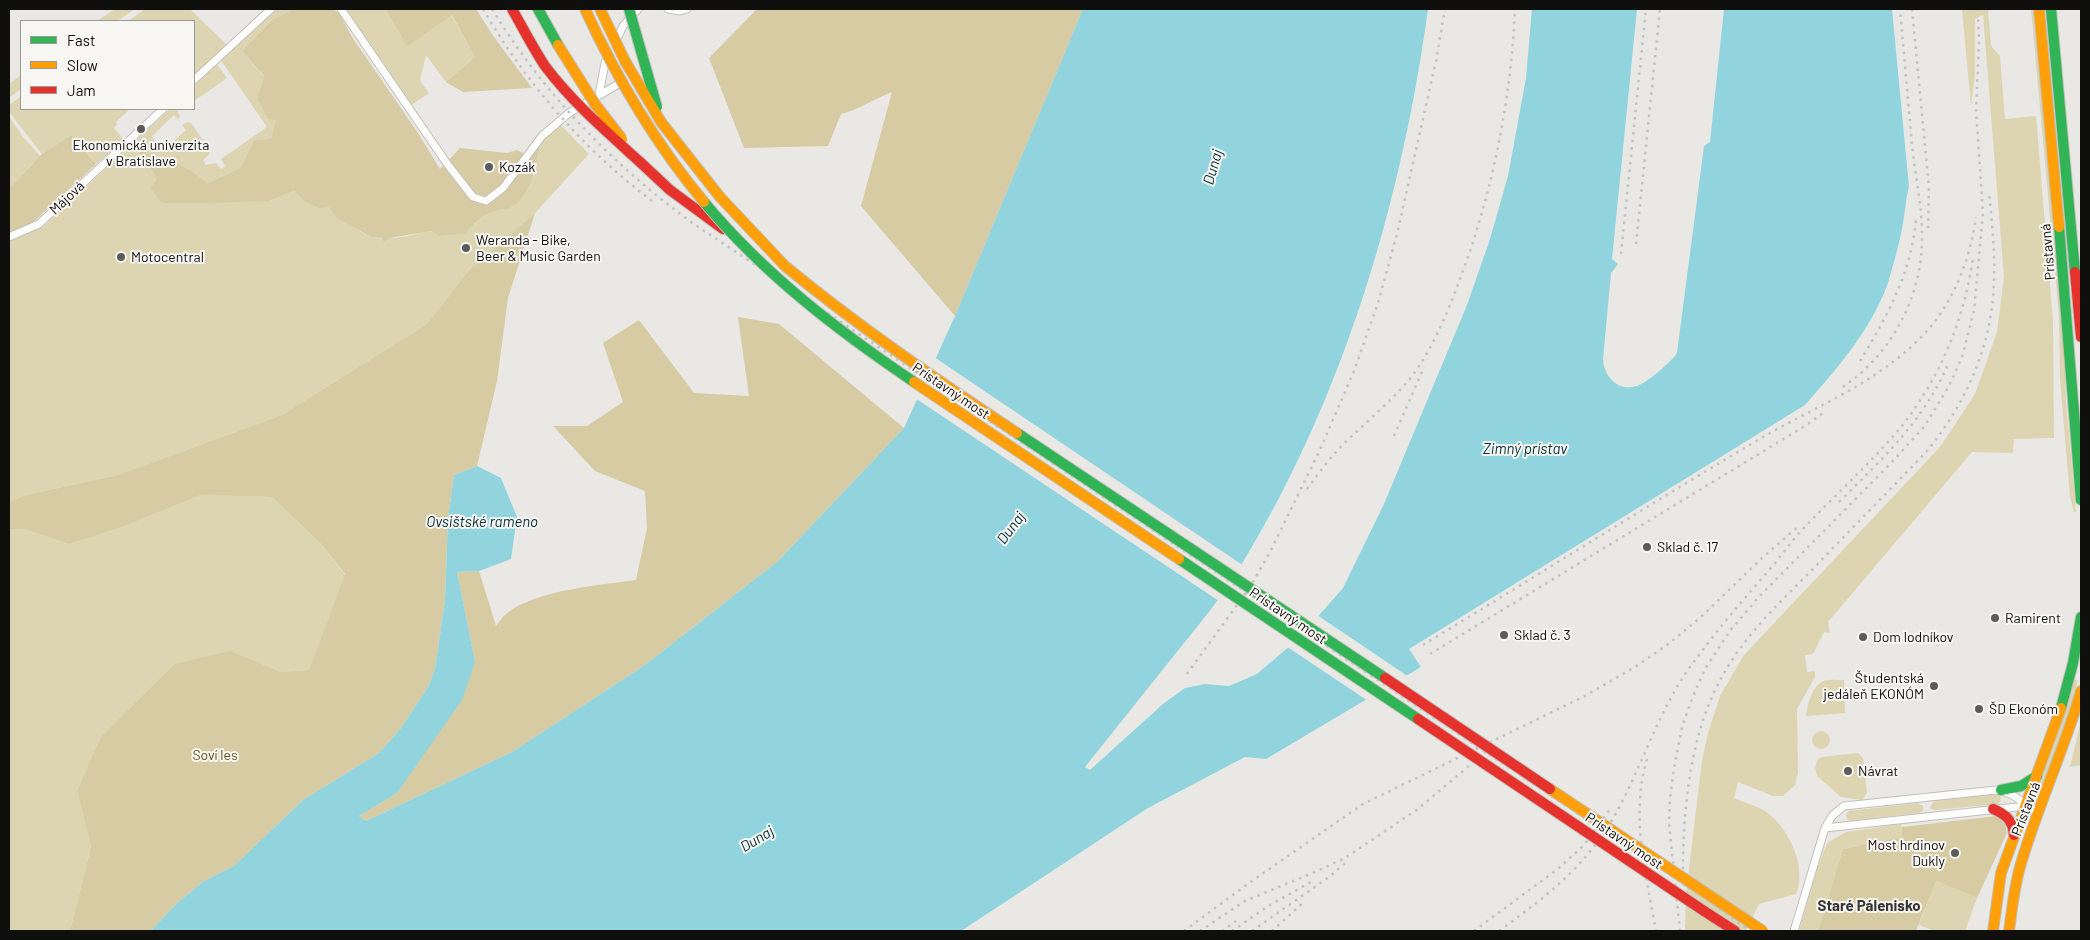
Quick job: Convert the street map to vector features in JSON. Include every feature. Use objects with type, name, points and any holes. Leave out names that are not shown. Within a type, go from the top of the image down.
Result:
[{"type":"main road","points":[[512,9],[533,46],[582,109],[670,190],[735,238]]},
{"type":"main road","points":[[538,9],[595,104],[640,162]]},
{"type":"main road","points":[[585,9],[613,69],[648,129],[692,189],[735,238]]},
{"type":"main road","points":[[600,9],[625,61],[661,122]]},
{"type":"main road","points":[[629,9],[661,122]]},
{"type":"main road","name":"Prístavná","points":[[2039,9],[2068,326],[2071,400],[2081,495]]},
{"type":"main road","name":"Prístavná","points":[[2050,9],[2081,336]]},
{"type":"main road","name":"Prístavný most","points":[[661,122],[731,211],[786,266],[876,338],[1763,931]]},
{"type":"main road","name":"Prístavný most","points":[[735,238],[776,278],[828,320],[908,378],[1735,931]]},
{"type":"main road","name":"Prístavná","points":[[1993,931],[2001,872],[2060,715],[2077,664],[2081,617]]},
{"type":"main road","name":"Prístavná","points":[[2009,931],[2012,898],[2020,864],[2081,696]]},
{"type":"main road","points":[[2001,790],[2021,786],[2032,781],[2038,775]]},
{"type":"main road","points":[[1993,809],[2009,818],[2014,828],[2014,836]]},
{"type":"street","points":[[195,79],[272,9]]},
{"type":"street","points":[[341,9],[448,165],[473,197],[486,201],[503,188],[542,136],[569,113],[620,83]]},
{"type":"street","points":[[599,95],[605,63],[623,26],[638,9]]},
{"type":"street","points":[[668,9],[680,11],[687,9]]},
{"type":"street","name":"Májová","points":[[9,237],[39,224],[162,110]]},
{"type":"street","points":[[1794,931],[1824,828],[1832,816],[1844,806],[2001,790]]},
{"type":"street","name":"Prístavná","points":[[2001,790],[2016,796],[2026,806]]},
{"type":"street","points":[[2026,806],[2039,812]]},
{"type":"street","name":"Prístavná","points":[[1824,828],[2026,806]]},
{"type":"shaded area","points":[[115,9],[135,9],[118,20],[98,20]]},
{"type":"shaded area","points":[[145,9],[190,9],[227,45],[195,74],[195,20],[129,20]]},
{"type":"shaded area","points":[[276,9],[293,9],[272,20],[242,51],[264,77],[257,99],[268,119],[276,119],[271,139],[254,140],[240,168],[208,183],[190,170],[172,161],[157,159],[132,145],[155,175],[156,181],[269,201],[294,191],[305,202],[320,209],[328,205],[355,228],[373,237],[387,239],[431,231],[438,236],[465,234],[488,214],[506,209],[535,174],[540,147],[555,119],[589,154],[535,213],[469,270],[427,324],[282,415],[118,475],[26,495],[9,502],[9,240],[43,227],[169,110],[177,110],[180,117],[178,119],[174,115],[152,136],[158,147],[160,146],[164,150],[186,130],[182,125],[187,122],[191,123],[210,150],[209,155],[203,160],[206,165],[216,163],[221,169],[225,166],[221,159],[267,127],[220,59]]},
{"type":"shaded area","points":[[346,9],[448,9],[475,57],[446,82],[426,55],[420,81],[429,93],[410,106]]},
{"type":"shaded area","points":[[1962,9],[1988,9],[1991,46],[2000,56],[2005,119],[2036,116],[2053,321],[2054,438],[2014,439],[2013,453],[1972,452],[1828,622],[1830,633],[1824,632],[1813,654],[1805,655],[1807,672],[1815,671],[1815,677],[1797,709],[1798,772],[1795,785],[1783,796],[1773,796],[1738,782],[1734,798],[1765,811],[1784,830],[1798,862],[1799,884],[1796,894],[1759,904],[1746,931],[1685,931],[1686,895],[1702,760],[1708,733],[1720,696],[1744,655],[1940,447],[1975,394],[1997,332],[2004,277],[1983,15],[1975,19],[1975,74],[1971,107]]},
{"type":"shaded area","points":[[2031,9],[2034,9],[2064,329],[2066,402],[2076,512],[2074,512],[2070,497],[2060,379],[2059,316]]},
{"type":"shaded area","points":[[216,63],[227,78],[195,100],[195,83]]},
{"type":"shaded area","points":[[20,76],[20,90],[9,98],[9,84]]},
{"type":"shaded area","points":[[20,97],[20,110],[129,110],[116,122],[117,124],[114,128],[124,140],[96,164],[71,135],[42,154],[9,112],[9,105]]},
{"type":"shaded area","points":[[9,116],[23,137],[41,157],[31,165],[9,190]]},
{"type":"shaded area","points":[[201,495],[272,497],[322,545],[345,575],[309,670],[281,672],[231,651],[100,738],[77,791],[91,845],[70,931],[9,931],[9,529],[24,529],[69,544],[120,528]]},
{"type":"shaded area","points":[[2075,679],[2078,681],[2066,722],[2040,795],[2036,793]]},
{"type":"shaded area","points":[[1828,680],[1844,680],[1845,713],[1806,716],[1813,691],[1820,683]]},
{"type":"shaded area","points":[[2081,720],[2081,765],[2070,767]]},
{"type":"shaded area","points":[[1821,731],[1827,734],[1830,740],[1827,746],[1821,749],[1815,746],[1812,740],[1815,734]]},
{"type":"shaded area","points":[[1858,753],[1863,758],[1867,793],[1862,800],[1841,797],[1817,776],[1815,767],[1818,759]]},
{"type":"shaded area","points":[[1998,794],[2001,797],[2001,801],[1998,804],[1935,810],[1930,808],[1934,800]]},
{"type":"shaded area","points":[[1918,803],[1923,806],[1923,811],[1919,813],[1850,821],[1846,815],[1849,811]]},
{"type":"shaded area","points":[[1901,824],[1903,837],[1843,849],[1818,931],[1799,931],[1816,872],[1827,843],[1846,832]]},
{"type":"shaded area","points":[[1936,881],[1977,898],[1965,931],[1935,931],[1919,925]]},
{"type":"green space","points":[[293,9],[333,9],[339,13],[352,37],[418,133],[440,169],[460,148],[507,153],[517,150],[529,156],[540,147],[530,183],[521,199],[507,209],[494,211],[484,216],[465,234],[438,236],[431,231],[390,238],[384,242],[382,238],[371,237],[337,218],[328,206],[320,209],[305,202],[294,191],[269,201],[162,203],[150,188],[156,181],[155,175],[132,144],[157,159],[172,161],[190,170],[208,183],[240,168],[254,140],[271,139],[276,120],[268,119],[257,99],[264,76],[242,51],[272,20]]},
{"type":"green space","points":[[386,9],[476,9],[494,37],[532,88],[463,92],[446,82],[475,57],[452,15],[407,46]]},
{"type":"green space","points":[[757,9],[1083,9],[955,316],[861,206],[892,92],[841,114],[828,146],[744,148],[709,58]]},
{"type":"green space","points":[[71,135],[96,164],[29,226],[9,233],[9,189],[42,154]]},
{"type":"green space","name":"Soví les","points":[[535,213],[508,298],[497,381],[477,466],[454,475],[448,518],[445,600],[435,669],[428,687],[401,728],[379,753],[303,800],[234,866],[204,881],[177,903],[151,931],[70,931],[91,846],[77,791],[100,738],[175,664],[231,651],[281,672],[309,670],[345,574],[322,545],[272,497],[201,495],[120,528],[69,544],[24,529],[9,529],[9,502],[26,495],[118,475],[282,415],[427,324],[469,270]]},
{"type":"green space","points":[[738,317],[779,324],[904,428],[778,561],[645,665],[512,752],[366,821],[359,816],[397,793],[475,662],[457,572],[479,571],[496,626],[506,614],[533,599],[568,590],[636,580],[647,528],[645,491],[595,471],[553,426],[587,426],[623,402],[603,343],[639,320],[694,393],[749,396]]},
{"type":"green space","points":[[1997,816],[2005,824],[2007,833],[1977,898],[1936,881],[1916,931],[1818,931],[1843,849],[1902,837],[1902,827]]},
{"type":"water","points":[[1083,9],[1428,9],[1417,81],[1385,224],[1364,295],[1339,364],[1311,432],[1279,498],[1235,575],[1200,623],[1085,767],[1090,770],[1163,704],[1185,688],[1205,684],[1229,686],[1257,674],[1299,638],[1343,588],[1384,504],[1467,305],[1490,239],[1508,176],[1526,78],[1532,9],[1637,9],[1612,259],[1618,264],[1611,273],[1603,359],[1609,377],[1618,385],[1630,387],[1637,386],[1652,377],[1670,362],[1677,353],[1704,146],[1710,142],[1724,9],[1892,9],[1909,187],[1901,232],[1888,283],[1872,317],[1841,363],[1805,405],[1409,649],[1421,667],[1266,759],[1245,757],[1148,808],[961,931],[151,931],[177,903],[204,881],[234,866],[303,800],[379,753],[401,728],[428,687],[435,669],[445,600],[448,518],[454,475],[477,466],[501,478],[517,517],[511,559],[479,571],[457,572],[475,662],[462,700],[397,793],[359,816],[366,821],[512,752],[645,665],[778,561],[904,428],[955,316]]},
{"type":"pier","points":[[934,357],[1244,566],[1219,601],[915,398]]},
{"type":"pier","points":[[1317,615],[1409,677],[1368,701],[1286,646],[1298,637]]},
{"type":"railway","points":[[483,9],[518,63],[558,113],[603,159],[652,201]]},
{"type":"railway","points":[[492,9],[534,70],[581,125],[633,176],[691,222],[1700,895],[1750,931]]},
{"type":"railway","points":[[1187,674],[1250,587],[1270,552],[1319,452],[1354,371],[1378,303],[1397,234],[1436,61],[1445,9]]},
{"type":"railway","points":[[1307,489],[1335,453],[1395,396],[1413,375],[1427,354],[1443,321],[1469,254],[1489,185],[1504,115],[1513,44],[1515,9]]},
{"type":"railway","points":[[1621,254],[1646,9]]},
{"type":"railway","points":[[1636,244],[1660,9]]},
{"type":"railway","points":[[1843,387],[1861,373],[1890,340],[1910,301],[1917,280],[1921,258],[1921,212],[1912,145],[1900,9]]},
{"type":"railway","points":[[1912,9],[1929,188],[1928,230]]},
{"type":"railway","points":[[1680,931],[1669,823],[1670,799],[1682,727],[1705,669],[1729,632],[1757,599],[1924,427],[1949,386],[1962,357],[1974,311],[1983,213],[1976,110],[1979,42],[1978,14]]},
{"type":"railway","points":[[1683,869],[1687,800],[1694,753],[1707,709],[1725,671],[1735,655],[1771,611],[1927,451],[1966,392],[1983,349],[1992,303],[1994,258],[1989,194]]},
{"type":"railway","points":[[1423,645],[1716,465],[1867,380],[1888,366],[1925,333],[1944,308],[1965,264],[1976,217]]},
{"type":"railway","points":[[1860,361],[1896,294],[1909,258],[1916,220]]},
{"type":"railway","points":[[1499,931],[1562,882],[1601,837],[1623,801],[1669,701],[1693,663],[1796,537],[1878,453],[1915,408],[1939,368],[1957,326],[1973,258]]},
{"type":"railway","points":[[1839,502],[1887,454],[1915,421],[1939,383],[1949,362]]},
{"type":"railway","points":[[1394,436],[1424,367]]},
{"type":"railway","points":[[1430,654],[1808,424],[1826,411]]},
{"type":"railway","points":[[1184,931],[1249,883],[1363,804],[1585,696],[1635,667],[1667,645],[1700,618],[1762,558],[1800,525]]},
{"type":"railway","points":[[1200,931],[1245,901],[1345,858],[1418,809],[1489,749]]},
{"type":"railway","points":[[1647,759],[1640,802],[1641,845],[1656,931]]},
{"type":"railway","points":[[1474,931],[1559,868],[1584,845],[1611,808]]},
{"type":"railway","points":[[1252,931],[1329,877],[1348,861]]},
{"type":"railway","points":[[1232,931],[1270,905],[1311,882]]},
{"type":"railway","points":[[1272,931],[1305,901]]},
{"type":"railway","points":[[1222,931],[1236,921]]},
{"type":"traffic: fast","points":[[538,9],[558,45]]},
{"type":"traffic: fast","points":[[629,9],[657,107]]},
{"type":"traffic: fast","points":[[2051,9],[2075,272]]},
{"type":"traffic: fast","points":[[704,202],[751,253],[777,277],[857,342],[914,382]]},
{"type":"traffic: fast","points":[[2059,227],[2081,500]]},
{"type":"traffic: fast","points":[[1017,433],[1385,678]]},
{"type":"traffic: fast","points":[[1179,559],[1418,719]]},
{"type":"traffic: fast","points":[[2061,708],[2073,663],[2081,617]]},
{"type":"traffic: fast","points":[[2001,790],[2021,786],[2037,776]]},
{"type":"traffic: slow","points":[[585,9],[610,60],[638,110],[669,157],[704,202]]},
{"type":"traffic: slow","points":[[600,9],[625,61],[661,122]]},
{"type":"traffic: slow","points":[[2039,9],[2059,227]]},
{"type":"traffic: slow","points":[[558,45],[595,104],[622,139]]},
{"type":"traffic: slow","points":[[661,122],[720,197],[785,266]]},
{"type":"traffic: slow","points":[[785,266],[899,352],[1017,433]]},
{"type":"traffic: slow","points":[[914,382],[1179,559]]},
{"type":"traffic: slow","points":[[2009,931],[2020,867],[2081,691]]},
{"type":"traffic: slow","points":[[1993,931],[2001,873],[2061,708]]},
{"type":"traffic: slow","points":[[1550,789],[1763,931]]},
{"type":"traffic: jam","points":[[512,9],[545,66],[555,79],[590,116],[640,162]]},
{"type":"traffic: jam","points":[[640,162],[670,190],[723,229]]},
{"type":"traffic: jam","points":[[2075,272],[2081,337]]},
{"type":"traffic: jam","points":[[1385,678],[1550,789]]},
{"type":"traffic: jam","points":[[1418,719],[1704,911]]},
{"type":"traffic: jam","points":[[1993,809],[2002,813],[2008,819],[2014,835]]},
{"type":"traffic: jam","points":[[1704,911],[1735,931]]},
{"type":"place","name":"Ekonomická univerzita v Bratislave","points":[[141,129]]},
{"type":"place","name":"Kozák","points":[[489,167]]},
{"type":"place","name":"Weranda - Bike, Beer & Music Garden","points":[[466,248]]},
{"type":"place","name":"Motocentral","points":[[121,257]]},
{"type":"place","name":"Sklad č. 17","points":[[1647,547]]},
{"type":"place","name":"Ramirent","points":[[1995,618]]},
{"type":"place","name":"Sklad č. 3","points":[[1504,635]]},
{"type":"place","name":"Dom lodníkov","points":[[1863,637]]},
{"type":"place","name":"Študentská jedáleň EKONÓM","points":[[1934,686]]},
{"type":"place","name":"ŠD Ekonóm","points":[[1979,709]]},
{"type":"place","name":"Návrat","points":[[1848,771]]},
{"type":"place","name":"Most hrdinov Dukly","points":[[1955,853]]},
{"type":"district","name":"Staré Pálenisko","points":[[1869,906]]},
{"type":"water label","name":"Dunaj","points":[[1213,167]]},
{"type":"water label","name":"Zimný prístav","points":[[1525,449]]},
{"type":"water label","name":"Ovsištské rameno","points":[[482,522]]},
{"type":"water label","name":"Dunaj","points":[[1011,528]]},
{"type":"water label","name":"Dunaj","points":[[757,839]]}]
